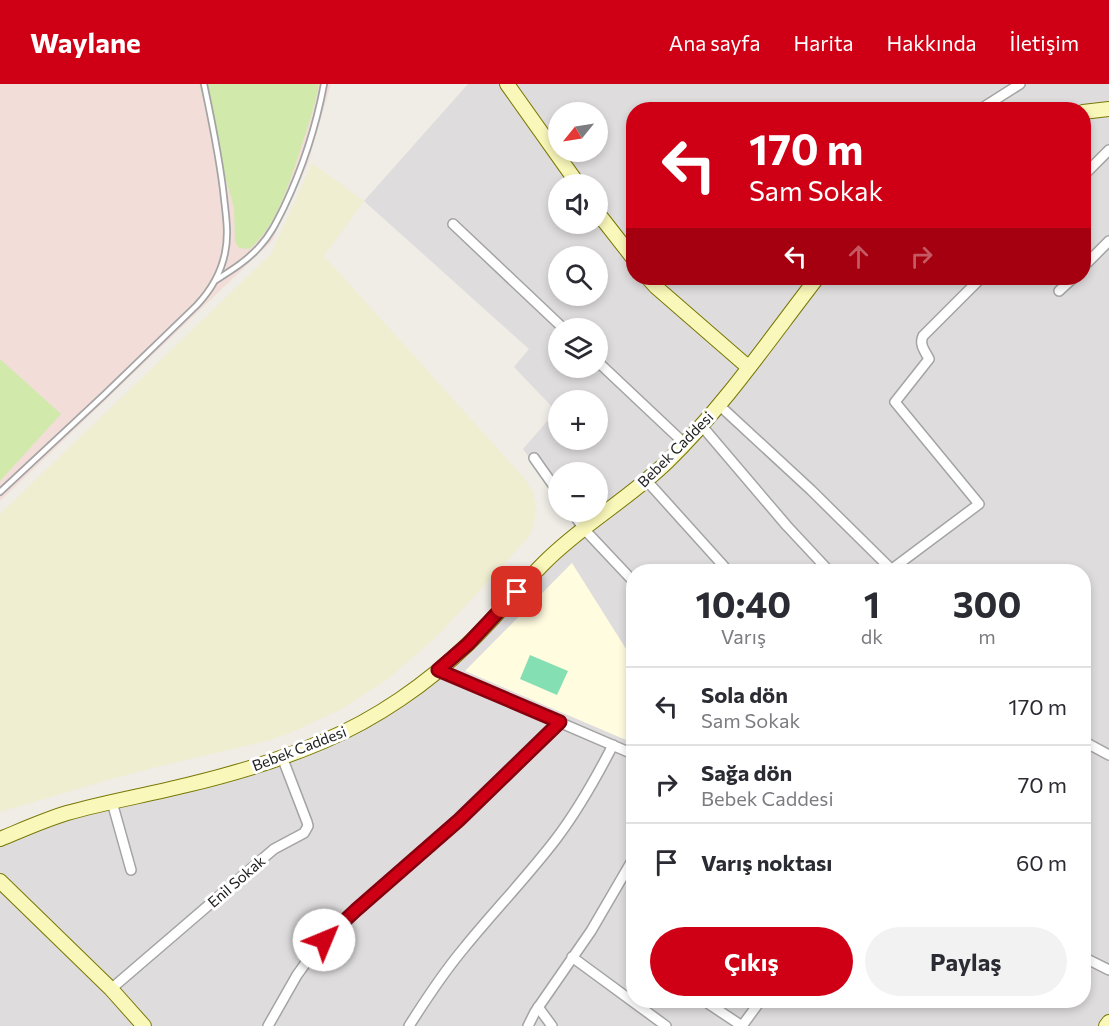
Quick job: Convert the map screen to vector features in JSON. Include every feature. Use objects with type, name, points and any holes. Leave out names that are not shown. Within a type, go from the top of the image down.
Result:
[{"type":"street","points":[[507,84],[571,174]]},
{"type":"street","points":[[992,102],[1020,84]]},
{"type":"street","points":[[1091,111],[1109,109]]},
{"type":"street","points":[[1091,168],[1109,150]]},
{"type":"street","points":[[453,224],[552,318]]},
{"type":"street","points":[[608,226],[626,249]]},
{"type":"street","points":[[1091,259],[1109,241]]},
{"type":"street","points":[[654,285],[748,367]]},
{"type":"street","name":"Bebek Caddesi","points":[[0,839],[67,813],[224,776],[282,757],[325,741],[367,719],[415,688],[468,644],[546,561],[647,481],[684,444],[719,405],[812,285]]},
{"type":"street","points":[[897,564],[979,504],[895,402],[929,359],[922,346],[923,336],[974,285]]},
{"type":"street","points":[[1059,291],[1065,285]]},
{"type":"street","points":[[608,371],[684,444]]},
{"type":"street","points":[[719,405],[811,490],[883,564]]},
{"type":"street","points":[[701,425],[823,564]]},
{"type":"street","points":[[534,458],[548,478]]},
{"type":"street","points":[[647,481],[722,564]]},
{"type":"street","points":[[579,522],[626,574]]},
{"type":"street","points":[[438,670],[626,751]]},
{"type":"street","points":[[268,1026],[297,975],[339,924],[459,820],[560,722]]},
{"type":"street","points":[[409,1026],[464,948],[557,838],[597,777],[613,745]]},
{"type":"street","points":[[1091,745],[1109,754]]},
{"type":"street","name":"Enil Sokak","points":[[111,989],[274,849],[304,833],[308,826],[307,822],[282,757]]},
{"type":"street","points":[[112,802],[131,870]]},
{"type":"street","points":[[528,1026],[538,1007],[591,931],[626,871]]},
{"type":"street","points":[[1,884],[111,989],[144,1026]]},
{"type":"street","points":[[572,957],[626,997]]},
{"type":"street","points":[[1091,961],[1109,970]]},
{"type":"street","points":[[538,1007],[552,1026]]},
{"type":"street","points":[[641,1008],[666,1026]]},
{"type":"street","points":[[715,1008],[742,1026],[755,1008]]},
{"type":"street","points":[[1106,1026],[1109,1022]]},
{"type":"lane","points":[[0,492],[197,305],[216,280],[225,252],[227,221],[220,160],[204,84]]},
{"type":"lane","points":[[216,280],[251,255],[267,238],[275,225],[306,155],[316,123],[324,84]]},
{"type":"shaded area","points":[[0,84],[331,84],[308,163],[272,241],[0,501]]},
{"type":"shaded area","points":[[468,84],[1109,84],[1109,1026],[0,1026],[0,838],[319,742],[426,677],[581,530],[575,522],[608,522],[608,462],[548,462],[548,484],[523,449],[548,420],[548,450],[608,450],[608,390],[548,390],[548,403],[514,367],[529,349],[364,201]]},
{"type":"shaded area","points":[[572,563],[626,649],[626,740],[465,671]]},
{"type":"green space","points":[[199,84],[319,84],[308,126],[280,204],[267,230],[249,249],[239,248],[235,242],[234,208]]},
{"type":"green space","points":[[312,163],[364,201],[324,256],[525,479],[533,492],[536,507],[531,533],[433,640],[389,678],[342,709],[267,741],[152,768],[0,812],[0,514],[271,254]]},
{"type":"green space","points":[[0,359],[61,414],[0,481]]},
{"type":"green space","points":[[530,655],[568,671],[557,695],[520,679]]},
{"type":"route","points":[[324,940],[339,924],[459,820],[560,722],[438,670],[468,644],[517,592]]}]
